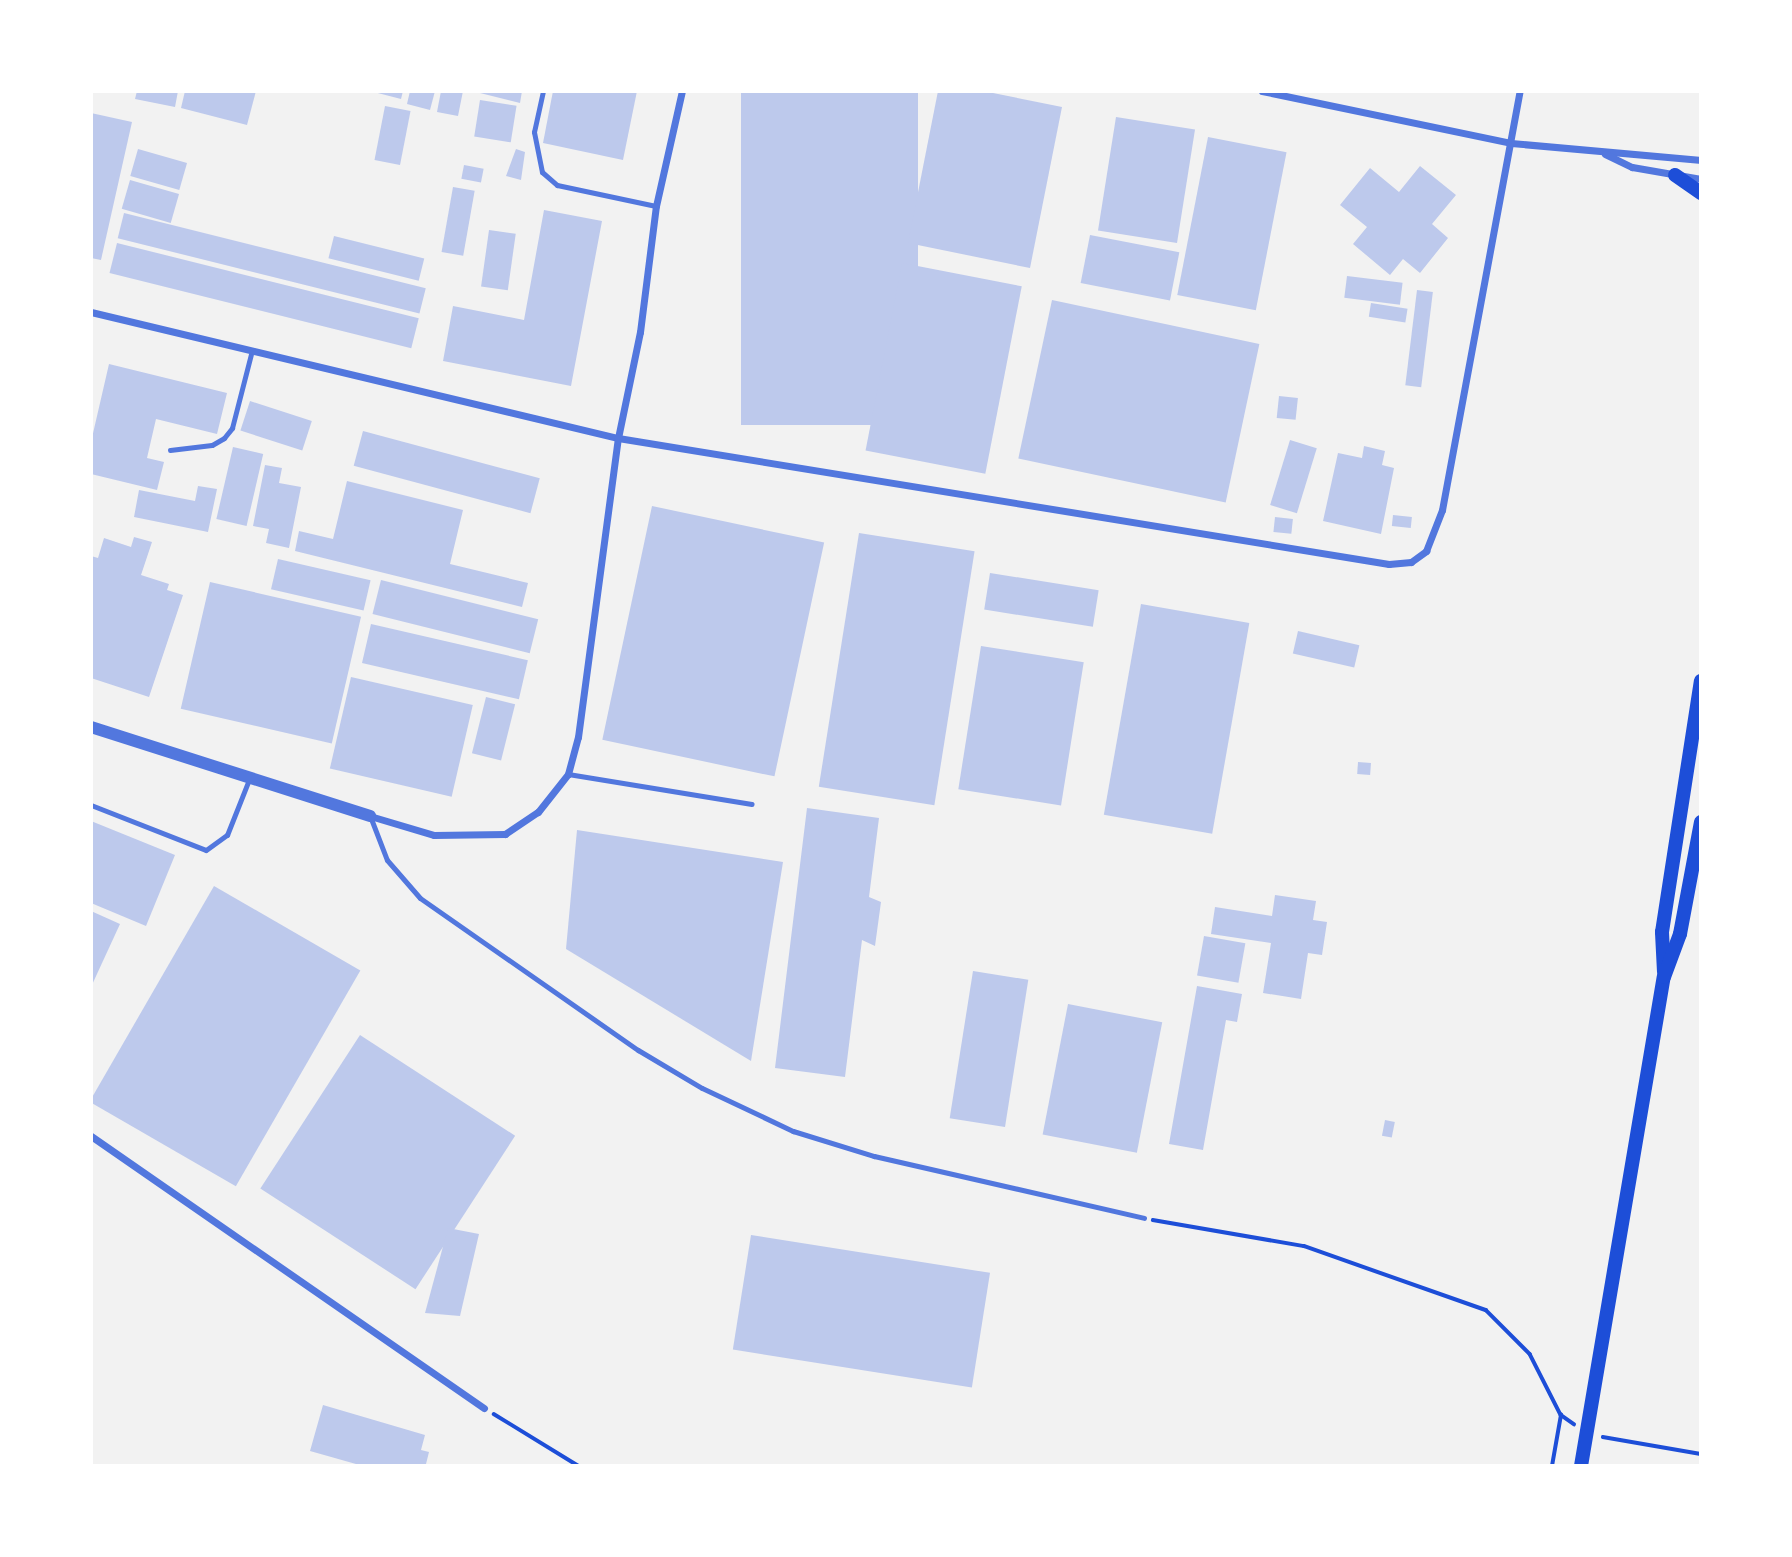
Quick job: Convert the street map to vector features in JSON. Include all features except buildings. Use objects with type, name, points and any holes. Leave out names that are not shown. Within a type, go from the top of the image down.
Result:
[{"type":"main road","points":[[1675,175],[1701,193]]},
{"type":"main road","points":[[1664,977],[1662,932],[1701,681]]},
{"type":"main road","points":[[1581,1466],[1664,977],[1681,934],[1701,822]]},
{"type":"street","points":[[91,727],[434,835],[505,834],[538,812],[568,774],[578,737],[618,438],[640,332],[656,205],[682,91]]},
{"type":"street","points":[[1262,91],[1511,143],[1604,154],[1633,152],[1701,160]]},
{"type":"street","points":[[91,312],[251,354],[618,438],[1389,564],[1411,562],[1426,551],[1442,510],[1520,91]]},
{"type":"street","points":[[1604,154],[1632,167],[1701,180]]},
{"type":"street","points":[[91,1136],[484,1408]]},
{"type":"lane","points":[[543,91],[534,132],[542,172],[558,184],[656,205]]},
{"type":"lane","points":[[170,450],[212,445],[224,438],[232,428],[251,354]]},
{"type":"lane","points":[[568,774],[752,804]]},
{"type":"lane","points":[[91,804],[206,850],[228,835],[250,776]]},
{"type":"lane","points":[[370,816],[387,860],[420,898],[638,1050],[702,1088],[793,1130],[874,1156],[1144,1218]]},
{"type":"path","points":[[1144,1218],[1304,1246],[1486,1310],[1530,1354],[1561,1415],[1586,1434],[1701,1454]]},
{"type":"path","points":[[484,1408],[579,1466]]},
{"type":"path","points":[[1552,1466],[1561,1415]]}]
